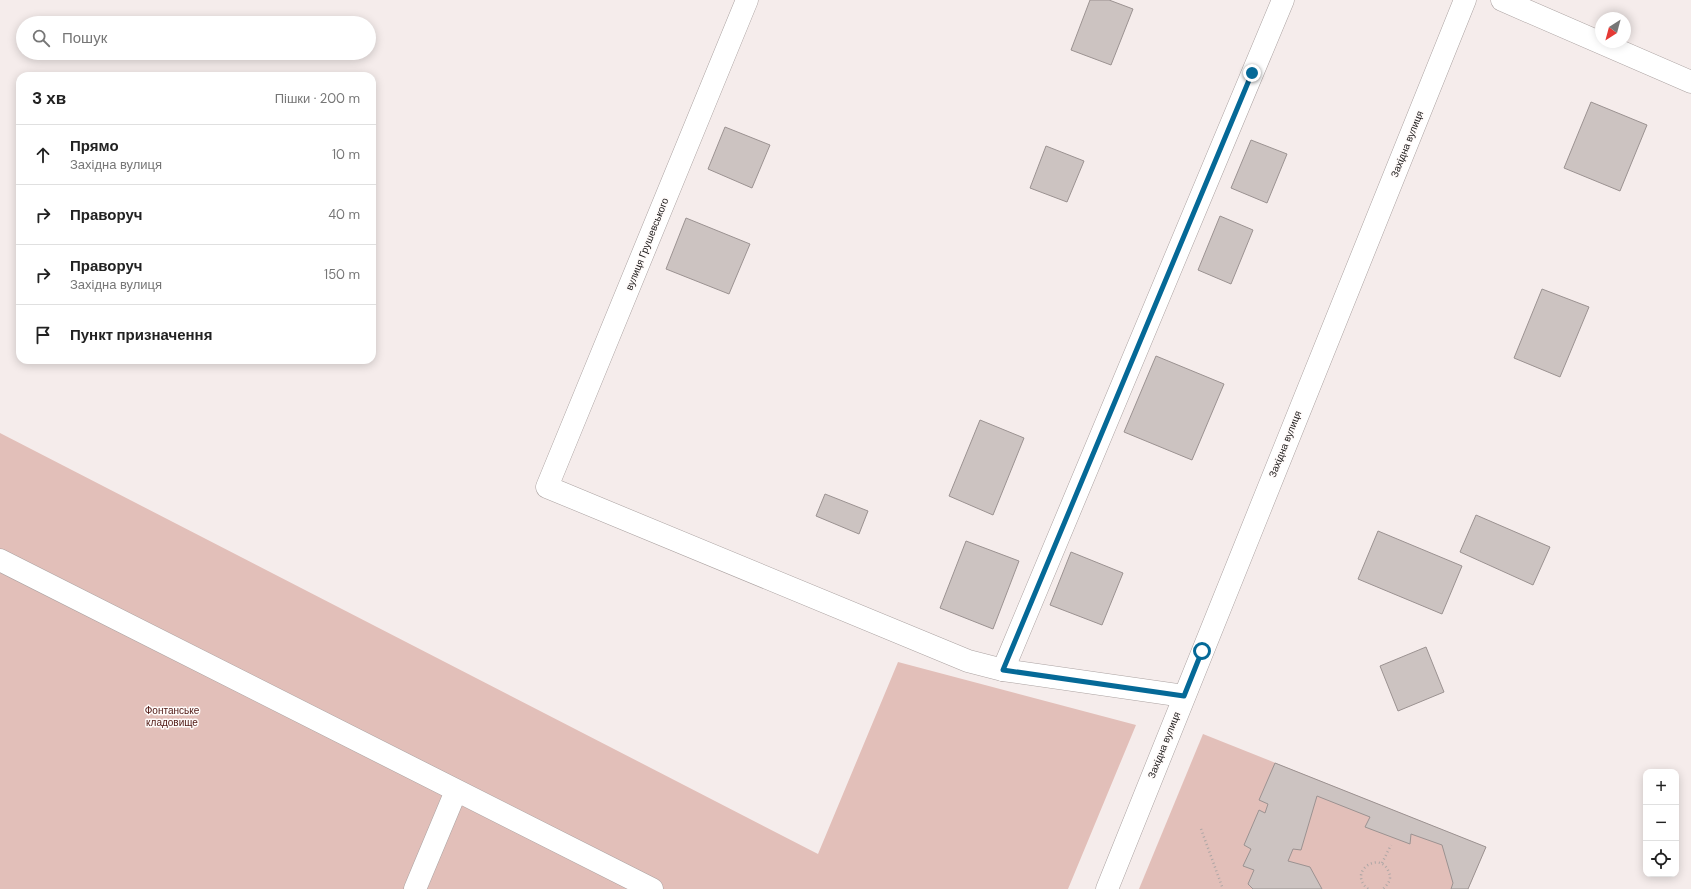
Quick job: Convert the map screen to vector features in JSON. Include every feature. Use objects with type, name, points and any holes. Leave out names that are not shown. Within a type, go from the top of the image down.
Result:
[{"type":"street","name":"вулиця Грушевського","points":[[747,0],[547,487],[968,661],[1003,670]]},
{"type":"street","points":[[1184,696],[1003,670],[1283,0]]},
{"type":"street","name":"Західна вулиця","points":[[1106,889],[1465,0]]},
{"type":"street","points":[[1502,0],[1691,82]]},
{"type":"street","points":[[0,560],[652,889]]},
{"type":"street","points":[[415,889],[456,791]]},
{"type":"path","points":[[1201,829],[1223,889]]},
{"type":"path","points":[[1382,863],[1391,845]]},
{"type":"path","points":[[1368,889],[1361,879],[1362,872],[1366,865],[1374,862],[1382,863],[1388,868],[1390,876],[1389,884],[1383,889]]},
{"type":"green space","name":"Фонтанське кладовище","points":[[0,433],[818,854],[898,662],[1136,725],[1068,889],[0,889]]},
{"type":"green space","points":[[1203,734],[1486,847],[1468,889],[1139,889]]},
{"type":"building","points":[[1090,0],[1109,0],[1133,9],[1111,65],[1071,50]]},
{"type":"building","points":[[1591,102],[1647,125],[1620,191],[1564,168]]},
{"type":"building","points":[[725,127],[770,145],[752,188],[708,169]]},
{"type":"building","points":[[1251,140],[1287,154],[1267,203],[1231,188]]},
{"type":"building","points":[[1046,146],[1084,161],[1067,202],[1030,188]]},
{"type":"building","points":[[1220,216],[1253,230],[1231,284],[1198,270]]},
{"type":"building","points":[[686,218],[750,244],[729,294],[666,269]]},
{"type":"building","points":[[1542,289],[1589,307],[1560,377],[1514,358]]},
{"type":"building","points":[[1156,356],[1224,384],[1192,460],[1124,432]]},
{"type":"building","points":[[980,420],[1024,438],[993,515],[949,496]]},
{"type":"building","points":[[825,494],[868,511],[859,534],[816,516]]},
{"type":"building","points":[[1476,515],[1550,547],[1533,585],[1460,552]]},
{"type":"building","points":[[1378,531],[1462,566],[1442,614],[1358,579]]},
{"type":"building","points":[[966,541],[1019,561],[993,629],[940,608]]},
{"type":"building","points":[[1071,552],[1123,573],[1102,625],[1050,605]]},
{"type":"building","points":[[1426,647],[1444,692],[1398,711],[1380,666]]},
{"type":"building","points":[[1275,763],[1486,847],[1468,889],[1451,889],[1453,883],[1442,845],[1411,834],[1410,844],[1365,827],[1370,817],[1317,796],[1301,850],[1293,849],[1288,861],[1310,867],[1322,889],[1253,889],[1248,884],[1254,870],[1243,866],[1251,849],[1244,845],[1259,810],[1265,813],[1268,804],[1259,800]]},
{"type":"route","points":[[1202,651],[1184,696],[1003,670],[1252,73]]}]
